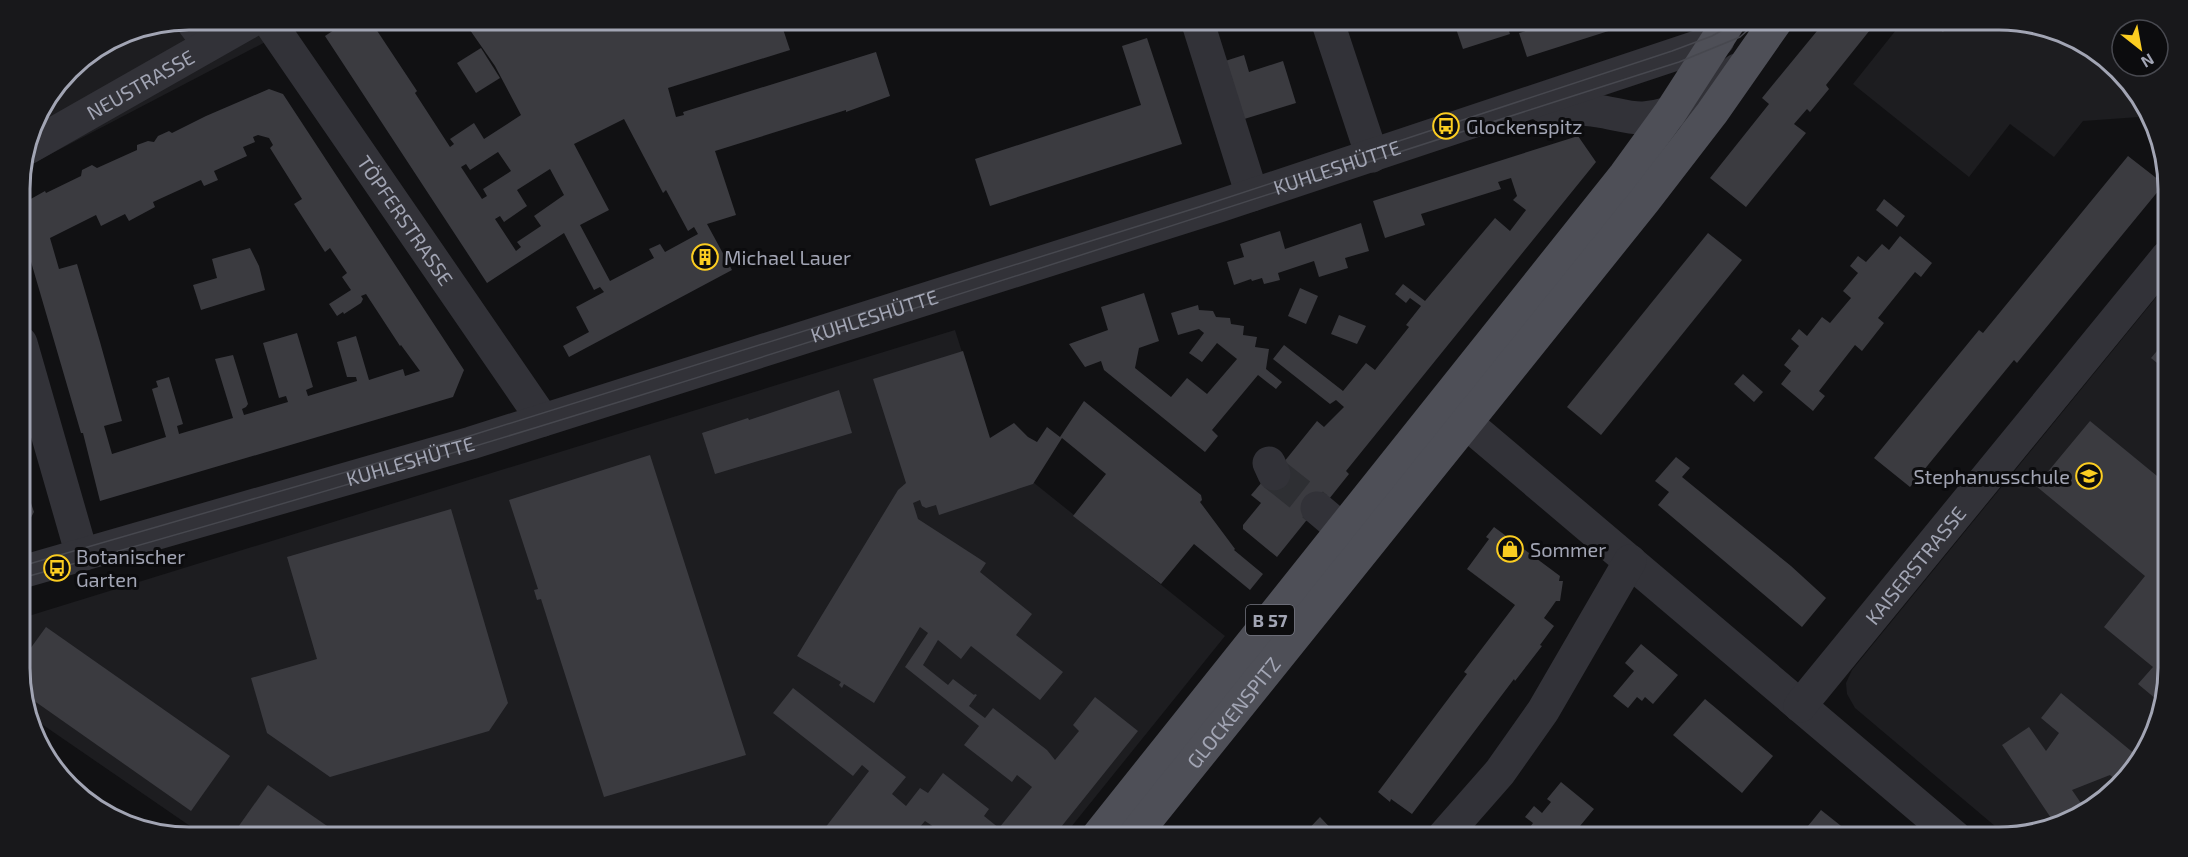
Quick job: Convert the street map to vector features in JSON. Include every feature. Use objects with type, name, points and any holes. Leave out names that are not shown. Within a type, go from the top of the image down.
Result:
[{"type":"main road","name":"GLOCKENSPITZ","points":[[1141,827],[1454,413],[1670,113],[1724,30]]},
{"type":"main road","name":"GLOCKENSPITZ","points":[[1105,827],[1343,530],[1454,413],[1645,200],[1712,113],[1770,30]]},
{"type":"street","name":"TÖPFERSTRASSE","points":[[275,30],[543,420]]},
{"type":"street","points":[[1200,30],[1252,195]]},
{"type":"street","points":[[1330,30],[1372,156]]},
{"type":"street","name":"KUHLESHÜTTE","points":[[30,570],[460,446],[1252,195],[1526,105],[1724,30]]},
{"type":"street","name":"NEUSTRASSE","points":[[37,142],[200,32]]},
{"type":"street","points":[[1526,105],[1580,108],[1642,118],[1670,113],[1693,105],[1702,99],[1749,59]]},
{"type":"street","name":"KAISERSTRASSE","points":[[1800,706],[2158,268]]},
{"type":"street","points":[[30,374],[82,555]]},
{"type":"street","points":[[1454,413],[1941,827]]},
{"type":"street","points":[[1317,508],[1343,530]]},
{"type":"street","points":[[1452,827],[1500,772],[1543,711],[1630,561]]},
{"type":"shaded area","points":[[284,30],[32,164],[38,138],[46,119],[63,92],[84,70],[119,46],[148,35],[169,31]]},
{"type":"shaded area","points":[[1896,30],[2009,30],[2050,38],[2069,46],[2096,63],[2125,92],[2141,119],[2139,117],[2083,121],[2054,157],[2010,124],[1969,177],[1853,84]]},
{"type":"shaded area","name":"Stephanusschule","points":[[2158,295],[2158,678],[2150,719],[2142,738],[2125,765],[2096,794],[2069,811],[2030,824],[1996,827],[1855,708],[1847,694],[1846,683],[1852,670]]},
{"type":"shaded area","points":[[955,330],[993,450],[1225,636],[1071,827],[191,827],[39,723],[30,678],[30,616]]},
{"type":"building","points":[[334,30],[377,30],[450,147],[454,144],[450,139],[474,123],[484,139],[521,115],[495,66],[470,30],[783,30],[790,50],[668,88],[676,117],[684,115],[683,112],[876,52],[890,96],[846,112],[846,110],[715,151],[736,215],[707,224],[732,270],[569,357],[563,346],[589,332],[576,307],[604,292],[600,287],[594,290],[564,233],[487,283],[325,36]],"holes":[[[624,119],[663,193],[666,190],[688,231],[694,227],[698,234],[665,252],[660,244],[649,249],[654,258],[610,281],[580,225],[609,210],[574,144]],[[498,152],[511,171],[483,189],[487,196],[482,199],[461,167],[466,164],[470,170]],[[550,169],[564,195],[534,216],[541,226],[517,242],[521,247],[516,251],[495,219],[500,216],[504,222],[527,206],[517,190]]]},
{"type":"building","points":[[1456,30],[1509,30],[1510,34],[1463,49]]},
{"type":"building","points":[[1529,30],[1612,30],[1527,57],[1519,33]]},
{"type":"building","points":[[1818,30],[1870,30],[1826,85],[1829,89],[1810,112],[1807,109],[1794,124],[1806,133],[1746,207],[1710,178],[1769,104],[1762,98]]},
{"type":"building","points":[[1147,38],[1182,144],[990,206],[975,159],[1141,105],[1122,46]]},
{"type":"building","points":[[481,48],[500,78],[476,93],[457,63]]},
{"type":"building","points":[[1244,55],[1249,72],[1283,61],[1296,103],[1241,120],[1222,62]]},
{"type":"building","points":[[269,89],[283,94],[464,370],[453,397],[100,501],[83,433],[81,433],[30,258],[30,199],[81,176],[82,170],[92,165],[97,168],[137,150],[137,145],[148,141],[154,142],[158,136],[169,131],[172,133]],"holes":[[[258,135],[269,138],[273,145],[270,148],[302,199],[294,204],[325,252],[330,248],[347,273],[342,277],[351,290],[329,304],[337,316],[361,303],[363,299],[361,296],[366,294],[400,346],[420,371],[405,376],[403,369],[369,380],[356,336],[337,342],[347,377],[356,377],[357,381],[308,396],[306,390],[313,387],[297,333],[263,343],[279,398],[286,396],[288,402],[244,415],[242,409],[248,404],[233,355],[215,359],[233,418],[179,434],[177,426],[183,424],[169,377],[156,381],[158,387],[152,389],[166,437],[112,454],[104,426],[122,421],[100,342],[77,264],[59,269],[50,238],[96,215],[101,226],[125,214],[129,221],[155,207],[153,202],[201,180],[204,186],[218,180],[214,171],[247,156],[243,147],[255,142],[253,137]]]},
{"type":"building","points":[[1578,136],[1596,162],[1346,471],[1349,474],[1329,499],[1326,496],[1277,557],[1243,529],[1243,525],[1261,503],[1251,495],[1268,475],[1271,478],[1317,421],[1324,427],[1344,407],[1336,400],[1330,404],[1273,359],[1284,345],[1343,391],[1366,363],[1375,370],[1409,327],[1406,325],[1421,306],[1410,298],[1406,303],[1395,294],[1403,284],[1425,301],[1495,218],[1510,231],[1526,210],[1513,200],[1517,196],[1511,178],[1498,182],[1501,189],[1421,214],[1425,225],[1385,238],[1373,201]]},
{"type":"building","points":[[2128,156],[2157,179],[2158,191],[2017,363],[2014,360],[1910,487],[1874,458],[1979,330],[1983,333]]},
{"type":"building","points":[[1884,199],[1905,216],[1897,227],[1876,210]]},
{"type":"building","points":[[1361,223],[1369,251],[1345,258],[1348,268],[1319,277],[1314,261],[1278,273],[1280,280],[1264,284],[1262,278],[1252,281],[1251,279],[1234,285],[1227,262],[1244,257],[1240,244],[1280,231],[1285,249]]},
{"type":"building","points":[[1708,233],[1742,260],[1601,435],[1567,407]]},
{"type":"building","points":[[1900,236],[1932,263],[1921,277],[1915,272],[1878,318],[1884,323],[1862,351],[1855,345],[1819,391],[1825,396],[1813,411],[1781,384],[1791,371],[1784,365],[1799,346],[1791,339],[1799,329],[1807,336],[1822,317],[1830,323],[1851,298],[1843,291],[1858,273],[1850,266],[1858,256],[1866,262],[1882,244],[1889,250]]},
{"type":"building","points":[[250,248],[259,266],[265,290],[201,310],[193,285],[217,278],[212,259]]},
{"type":"building","points":[[1300,288],[1318,296],[1306,324],[1288,316]]},
{"type":"building","points":[[1144,293],[1159,341],[1139,348],[1135,368],[1171,397],[1187,378],[1207,394],[1237,359],[1217,343],[1202,362],[1189,353],[1204,333],[1199,329],[1178,335],[1171,313],[1198,305],[1199,310],[1213,311],[1216,317],[1230,318],[1231,324],[1244,326],[1243,335],[1257,337],[1255,347],[1269,349],[1266,369],[1282,382],[1276,389],[1258,375],[1212,430],[1218,436],[1205,452],[1104,370],[1101,361],[1085,367],[1069,344],[1108,330],[1101,307]]},
{"type":"building","points":[[1339,315],[1366,326],[1357,344],[1331,334]]},
{"type":"building","points":[[2158,350],[2158,364],[2151,358]]},
{"type":"building","points":[[963,351],[990,438],[1014,423],[1028,437],[1037,442],[1047,427],[1060,437],[1084,401],[1201,495],[1200,502],[1234,550],[1263,574],[1250,590],[1194,544],[1161,584],[1073,516],[1106,474],[1062,438],[1033,484],[939,515],[936,505],[926,508],[922,506],[920,500],[913,503],[918,519],[986,563],[980,572],[1032,614],[1016,635],[1063,672],[1040,700],[971,646],[961,659],[938,640],[923,665],[948,685],[953,679],[977,695],[969,706],[985,718],[993,708],[1047,750],[1055,760],[1079,731],[1073,725],[1095,697],[1138,731],[1061,827],[1000,827],[1032,787],[1017,775],[1012,782],[964,745],[979,726],[905,667],[928,633],[920,627],[874,703],[844,684],[842,688],[839,685],[841,682],[797,656],[898,490],[906,483],[873,379]]},
{"type":"building","points":[[1743,374],[1763,392],[1754,402],[1734,384]]},
{"type":"building","points":[[839,390],[852,433],[715,474],[702,433]]},
{"type":"building","points":[[2090,421],[2158,477],[2158,678],[2155,698],[2138,684],[2153,667],[2104,627],[2145,576],[2036,486]]},
{"type":"building","points":[[650,455],[746,755],[604,797],[541,599],[537,600],[534,590],[538,589],[509,500]]},
{"type":"building","points":[[1676,457],[1690,468],[1682,477],[1791,566],[1826,598],[1802,627],[1658,505],[1669,492],[1655,481]]},
{"type":"building","points":[[30,500],[34,512],[30,519]]},
{"type":"building","points":[[451,509],[508,703],[489,731],[330,777],[267,733],[251,678],[317,659],[287,557]]},
{"type":"building","points":[[1494,527],[1560,576],[1559,581],[1563,581],[1560,601],[1556,601],[1544,618],[1554,626],[1540,645],[1542,646],[1515,681],[1514,679],[1412,814],[1391,799],[1390,802],[1378,792],[1467,674],[1464,672],[1515,605],[1467,569],[1489,539],[1486,537]]},
{"type":"building","points":[[46,627],[230,756],[191,811],[33,700],[30,678],[30,649]]},
{"type":"building","points":[[1641,644],[1678,675],[1653,704],[1645,697],[1642,701],[1637,697],[1628,708],[1613,696],[1634,671],[1625,663]]},
{"type":"building","points":[[793,688],[906,777],[892,794],[906,806],[920,788],[928,793],[943,773],[989,809],[984,816],[998,827],[934,827],[925,821],[920,827],[826,827],[869,771],[862,765],[853,776],[773,713]]},
{"type":"building","points":[[2061,693],[2133,753],[2113,778],[2110,775],[2072,790],[2081,804],[2051,818],[2002,745],[2029,727],[2046,751],[2059,733],[2041,718]]},
{"type":"building","points":[[1705,699],[1773,756],[1742,793],[1673,735]]},
{"type":"building","points":[[1561,782],[1594,809],[1579,827],[1530,827],[1533,823],[1525,817],[1534,806],[1542,813],[1551,802],[1547,799]]},
{"type":"building","points":[[268,785],[329,827],[238,827]]},
{"type":"building","points":[[1821,810],[1842,827],[1807,827]]},
{"type":"building","points":[[1320,817],[1330,827],[1310,827]]},
{"type":"tunnel","points":[[1274,474],[1317,508]]},
{"type":"tram line","points":[[30,564],[460,439],[1199,207],[1672,51],[1722,30]]},
{"type":"tram line","points":[[30,576],[439,457],[853,328],[1679,62],[1740,37],[1748,30]]},
{"type":"place","name":"Glockenspitz","points":[[1446,126]]},
{"type":"place","name":"Michael Lauer","points":[[705,257]]},
{"type":"place","name":"Stephanusschule","points":[[2089,476]]},
{"type":"place","name":"Sommer","points":[[1510,549]]},
{"type":"place","name":"Botanischer Garten","points":[[57,568]]}]
